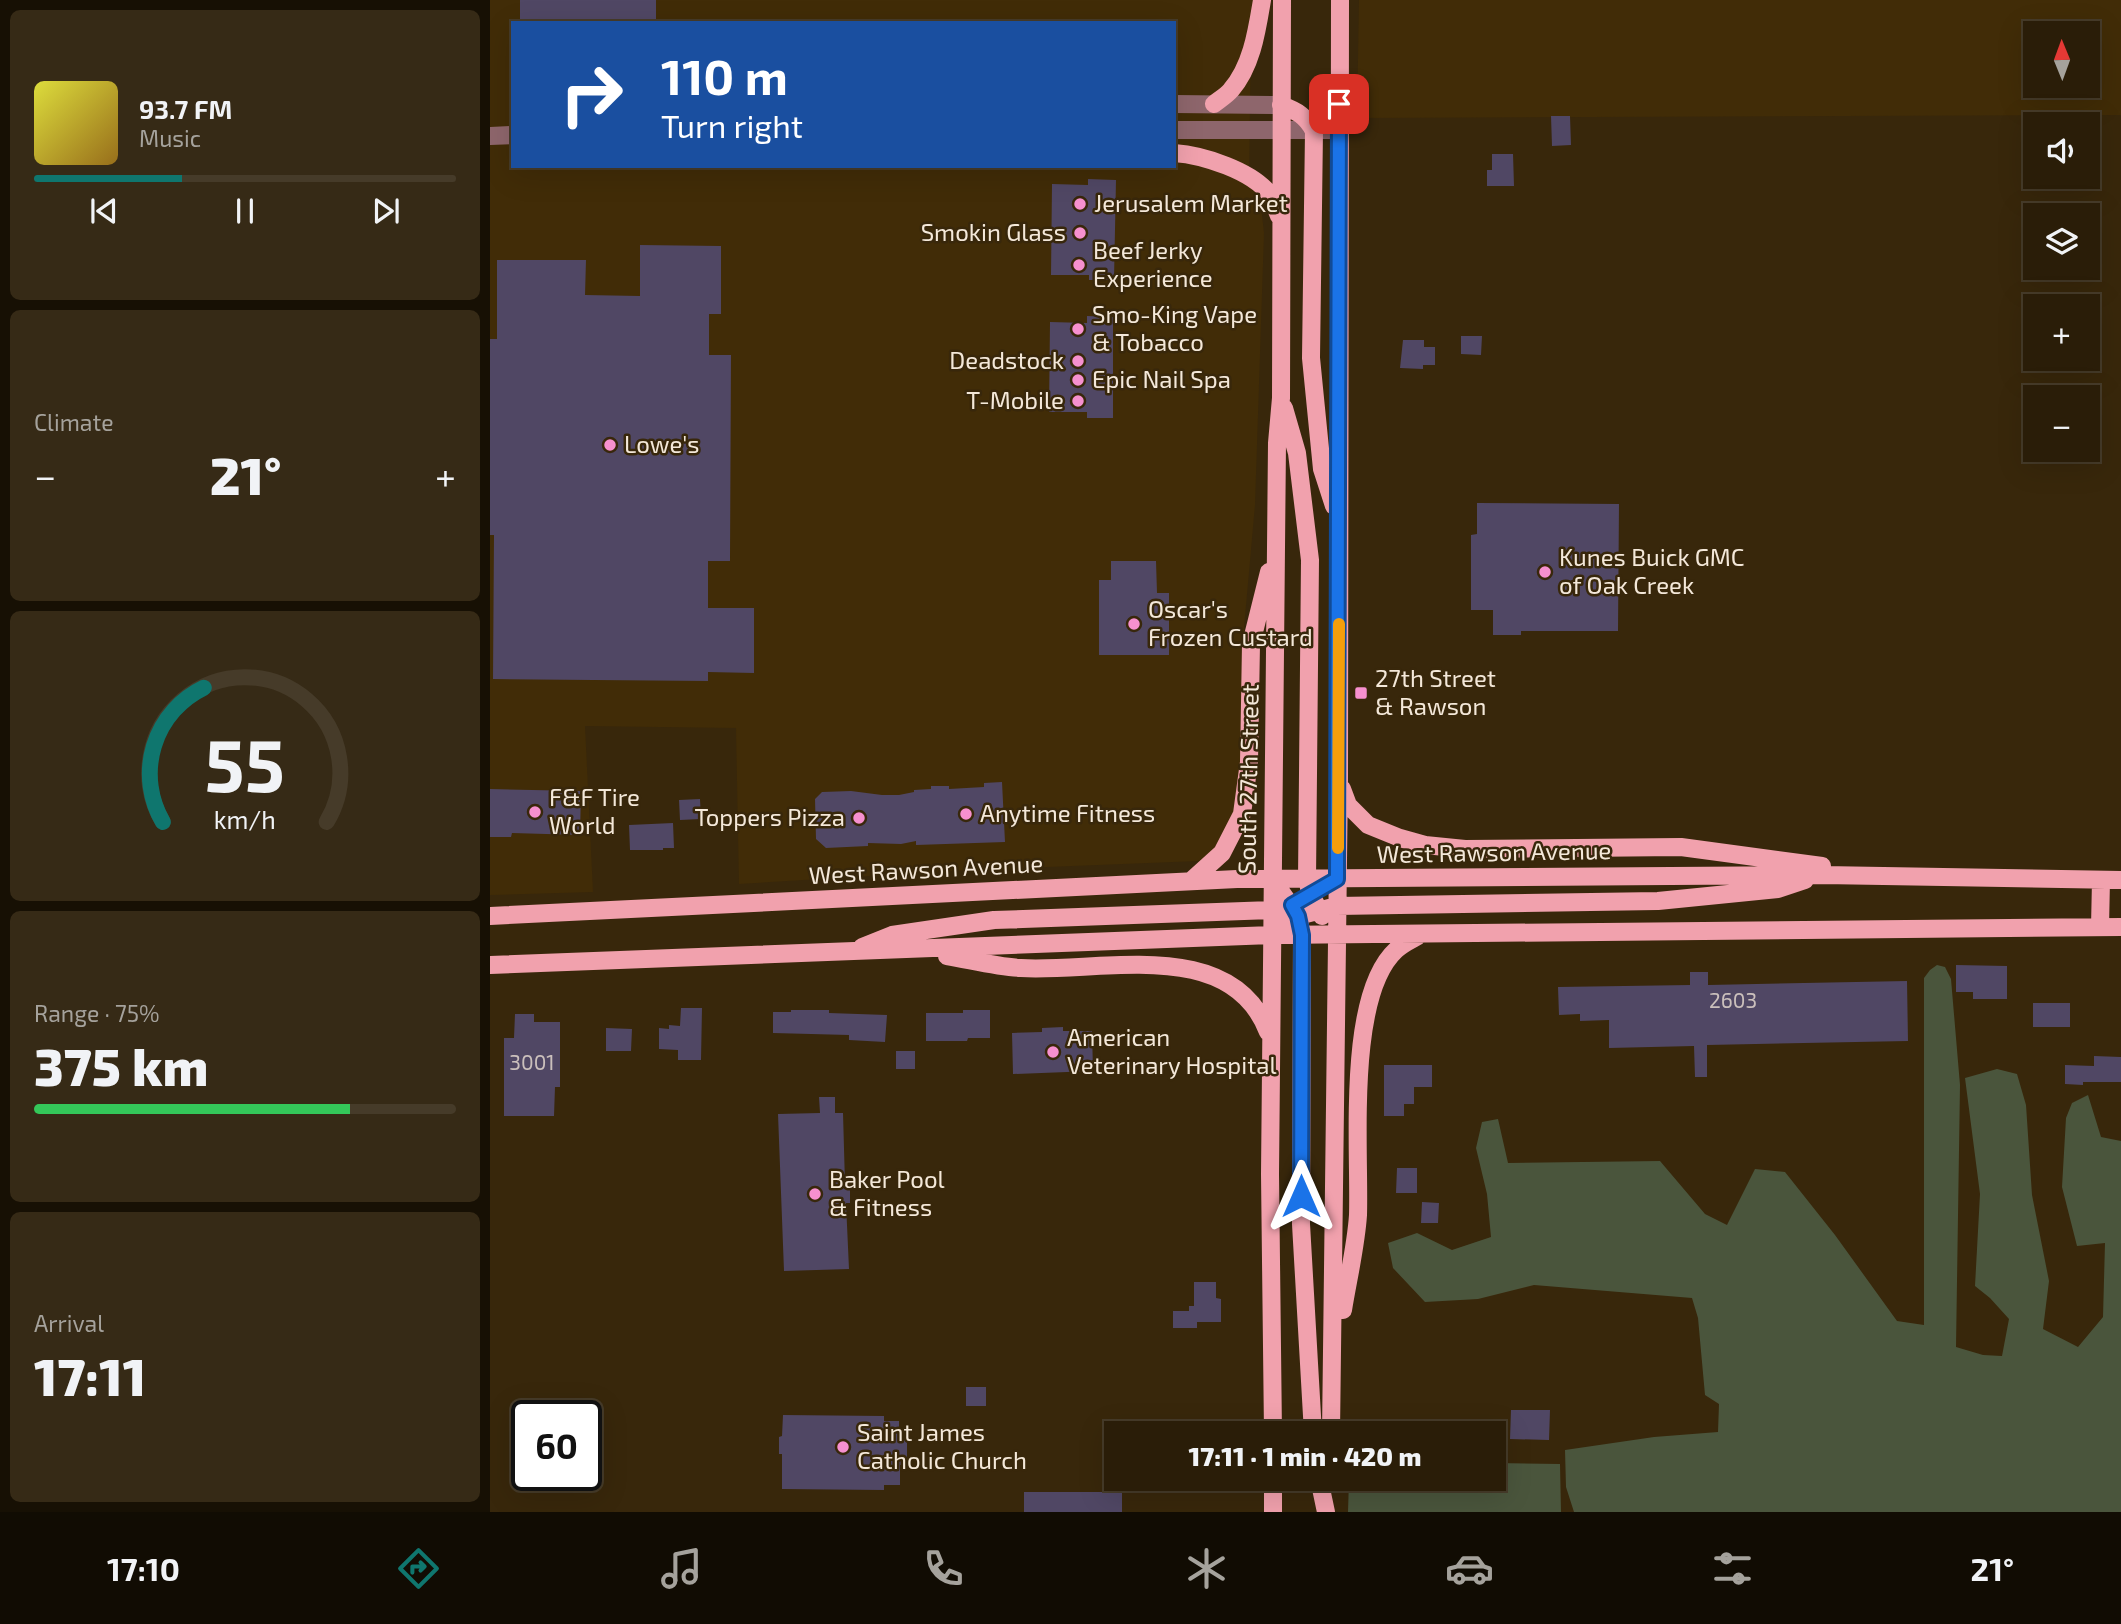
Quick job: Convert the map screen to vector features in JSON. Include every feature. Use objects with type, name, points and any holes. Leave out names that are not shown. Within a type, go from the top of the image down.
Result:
[{"type":"main road","points":[[1214,104],[1231,90],[1244,68],[1255,40],[1262,0]]},
{"type":"main road","name":"South 27th Street","points":[[1272,1421],[1272,879],[1277,443],[1281,398],[1282,0]]},
{"type":"main road","points":[[1332,1421],[1339,779],[1340,0]]},
{"type":"main road","points":[[1281,105],[1307,118],[1314,131],[1311,358],[1322,469],[1339,523]]},
{"type":"main road","points":[[1176,153],[1204,159],[1250,176],[1269,194],[1281,221]]},
{"type":"main road","points":[[1281,398],[1297,453],[1310,560],[1312,895],[1338,936]]},
{"type":"main road","points":[[1191,880],[1222,853],[1242,814],[1250,762],[1251,644],[1276,545]]},
{"type":"main road","points":[[1339,779],[1348,805],[1356,816],[1385,833],[1425,845],[1465,849],[1681,848],[1895,875]]},
{"type":"main road","points":[[1312,895],[1338,906],[1658,901],[1778,889],[1823,875]]},
{"type":"main road","name":"West Rawson Avenue","points":[[490,916],[1191,880],[1272,879],[1312,895],[1337,879],[1895,875],[2121,880]]},
{"type":"main road","points":[[1272,879],[1295,910],[1302,935],[1301,1223],[1312,1421]]},
{"type":"main road","points":[[2100,927],[2101,880]]},
{"type":"main road","points":[[1272,935],[1312,895]]},
{"type":"main road","points":[[849,952],[892,935],[994,920],[1295,910]]},
{"type":"main road","points":[[490,965],[1272,935],[2121,927]]},
{"type":"main road","points":[[1333,1371],[1358,1218],[1360,1049],[1367,1009],[1387,961],[1396,950],[1421,934]]},
{"type":"main road","points":[[912,950],[1021,968],[1136,964],[1191,971],[1220,979],[1245,994],[1263,1018],[1271,1039]]},
{"type":"main road","points":[[1273,1491],[1273,1512]]},
{"type":"main road","points":[[1322,1491],[1328,1512]]},
{"type":"main road","points":[[1328,1512],[1329,1491]]},
{"type":"street","points":[[1176,104],[1281,105]]},
{"type":"street","points":[[1176,130],[1338,130]]},
{"type":"street","points":[[490,136],[511,135]]},
{"type":"shaded area","points":[[490,0],[1255,0],[1251,26],[1249,185],[1260,197],[1264,233],[1255,505],[1244,628],[1242,756],[1234,810],[1222,840],[1208,858],[1198,861],[969,870],[739,884],[736,728],[585,726],[593,892],[490,895]]},
{"type":"shaded area","points":[[1359,0],[2121,0],[2121,115],[2100,115],[2100,112],[2023,112],[2023,115],[1357,118]]},
{"type":"green space","points":[[1937,965],[1945,967],[1951,979],[1960,1085],[1956,1347],[1983,1355],[2002,1356],[2009,1319],[1975,1286],[1980,1194],[1965,1078],[1997,1069],[2017,1074],[2026,1105],[2032,1195],[2049,1281],[2043,1329],[2078,1347],[2103,1317],[2105,1243],[2077,1246],[2062,1187],[2066,1118],[2072,1103],[2088,1095],[2101,1137],[2121,1141],[2121,1512],[1574,1512],[1566,1487],[1565,1450],[1654,1437],[1718,1432],[1719,1404],[1705,1395],[1698,1318],[1692,1298],[1534,1285],[1478,1299],[1425,1302],[1393,1268],[1388,1243],[1417,1233],[1452,1250],[1491,1237],[1487,1194],[1476,1148],[1482,1122],[1498,1119],[1508,1163],[1660,1161],[1705,1214],[1727,1225],[1755,1169],[1785,1172],[1835,1235],[1897,1321],[1924,1325],[1924,978]]},
{"type":"green space","points":[[1506,1463],[1560,1464],[1561,1512],[1348,1512],[1349,1491],[1506,1491]]},
{"type":"building","points":[[520,0],[656,0],[656,21],[520,21]]},
{"type":"building","points":[[1551,116],[1570,116],[1571,145],[1552,146]]},
{"type":"building","points":[[1492,154],[1513,154],[1514,186],[1487,186],[1487,170],[1492,170]]},
{"type":"building","points":[[1088,179],[1116,180],[1114,280],[1089,280],[1089,275],[1051,275],[1052,184],[1088,185]]},
{"type":"building","name":"Lowe's","points":[[640,245],[721,246],[721,314],[709,314],[709,355],[731,355],[730,561],[708,561],[708,608],[754,608],[754,673],[708,672],[708,681],[493,679],[494,535],[490,535],[490,339],[497,339],[497,260],[586,260],[585,295],[640,296]]},
{"type":"building","points":[[1087,316],[1113,317],[1113,418],[1087,418],[1087,412],[1049,412],[1050,322],[1087,323]]},
{"type":"building","points":[[1461,336],[1482,336],[1481,355],[1461,354]]},
{"type":"building","points":[[1403,340],[1424,340],[1424,347],[1435,347],[1435,365],[1423,365],[1423,369],[1400,368]]},
{"type":"building","name":"Kunes Buick GMC of Oak Creek","points":[[1477,503],[1619,504],[1618,631],[1521,631],[1521,635],[1493,635],[1493,610],[1471,610],[1471,535],[1477,534]]},
{"type":"building","name":"Oscar's Frozen Custard","points":[[1111,561],[1156,561],[1157,593],[1169,593],[1169,655],[1099,655],[1099,580],[1111,580]]},
{"type":"building","points":[[1002,782],[1005,842],[916,845],[916,841],[826,848],[816,839],[815,799],[822,792],[851,791],[899,795],[914,790],[931,789],[931,786],[949,786],[949,789],[984,787],[984,783]]},
{"type":"building","name":"F&F Tire World","points":[[490,789],[581,791],[580,835],[512,833],[511,837],[490,837]]},
{"type":"building","points":[[700,799],[701,819],[680,820],[679,800]]},
{"type":"building","points":[[673,823],[674,848],[630,850],[629,825]]},
{"type":"building","points":[[1956,965],[2007,966],[2007,999],[1973,999],[1973,992],[1956,992]]},
{"type":"building","points":[[1690,972],[1708,972],[1708,985],[1907,981],[1908,1041],[1707,1045],[1707,1077],[1695,1077],[1694,1046],[1609,1048],[1609,1020],[1580,1021],[1580,1014],[1559,1015],[1558,987],[1690,985]]},
{"type":"building","points":[[2033,1003],[2070,1003],[2070,1027],[2033,1027]]},
{"type":"building","points":[[681,1008],[702,1008],[701,1060],[678,1060],[678,1050],[659,1049],[659,1028],[680,1026]]},
{"type":"building","points":[[791,1010],[887,1015],[885,1042],[849,1040],[849,1035],[773,1033],[773,1012]]},
{"type":"building","points":[[963,1010],[990,1010],[990,1038],[926,1041],[926,1013],[963,1013]]},
{"type":"building","points":[[515,1014],[534,1014],[534,1022],[560,1022],[560,1087],[555,1087],[554,1116],[504,1116],[504,1038],[514,1038]]},
{"type":"building","name":"American Veterinary Hospital","points":[[1063,1027],[1063,1031],[1092,1031],[1093,1071],[1013,1074],[1012,1033],[1042,1032],[1042,1028]]},
{"type":"building","points":[[606,1028],[632,1029],[631,1051],[606,1051]]},
{"type":"building","points":[[896,1051],[915,1051],[915,1069],[896,1069]]},
{"type":"building","points":[[2094,1056],[2121,1057],[2121,1082],[2065,1084],[2065,1065],[2094,1066]]},
{"type":"building","points":[[1384,1065],[1432,1065],[1432,1087],[1414,1087],[1414,1104],[1404,1104],[1404,1116],[1384,1116]]},
{"type":"building","name":"Baker Pool & Fitness","points":[[819,1097],[835,1097],[835,1113],[843,1113],[845,1184],[850,1184],[850,1203],[846,1203],[849,1269],[784,1271],[778,1114],[820,1113]]},
{"type":"building","points":[[1397,1168],[1417,1168],[1417,1193],[1396,1193]]},
{"type":"building","points":[[1422,1202],[1439,1203],[1438,1223],[1421,1223]]},
{"type":"building","points":[[1194,1282],[1216,1282],[1216,1298],[1221,1299],[1221,1322],[1197,1322],[1197,1328],[1173,1328],[1173,1311],[1189,1311],[1189,1306],[1194,1306]]},
{"type":"building","points":[[966,1387],[986,1387],[986,1406],[966,1406]]},
{"type":"building","points":[[1511,1410],[1550,1410],[1549,1440],[1510,1439]]},
{"type":"building","name":"Saint James Catholic Church","points":[[783,1415],[884,1416],[884,1421],[899,1421],[899,1440],[907,1440],[907,1465],[900,1465],[900,1485],[884,1485],[884,1490],[782,1489],[779,1437],[782,1436]]},
{"type":"building","points":[[1024,1492],[1122,1492],[1122,1512],[1024,1512]]},
{"type":"slow traffic","points":[[1338,848],[1339,624]]},
{"type":"place","name":"Jerusalem Market","points":[[1080,204]]},
{"type":"place","name":"Smokin Glass","points":[[1080,233]]},
{"type":"place","name":"Beef Jerky Experience","points":[[1079,265]]},
{"type":"place","name":"Smo-King Vape & Tobacco","points":[[1078,329]]},
{"type":"place","name":"Deadstock","points":[[1078,361]]},
{"type":"place","name":"Epic Nail Spa","points":[[1078,380]]},
{"type":"place","name":"T-Mobile","points":[[1078,401]]},
{"type":"place","name":"Lowe's","points":[[610,445]]},
{"type":"place","name":"Kunes Buick GMC of Oak Creek","points":[[1545,572]]},
{"type":"place","name":"Oscar's Frozen Custard","points":[[1134,624]]},
{"type":"place","name":"27th Street & Rawson","points":[[1361,693]]},
{"type":"place","name":"F&F Tire World","points":[[535,812]]},
{"type":"place","name":"Anytime Fitness","points":[[966,814]]},
{"type":"place","name":"Toppers Pizza","points":[[859,818]]},
{"type":"place","name":"American Veterinary Hospital","points":[[1053,1052]]},
{"type":"place","name":"Baker Pool & Fitness","points":[[815,1194]]},
{"type":"place","name":"Saint James Catholic Church","points":[[843,1447]]},
{"type":"route","points":[[1301,1196],[1302,935],[1298,916],[1292,905],[1337,879],[1339,104]]}]
